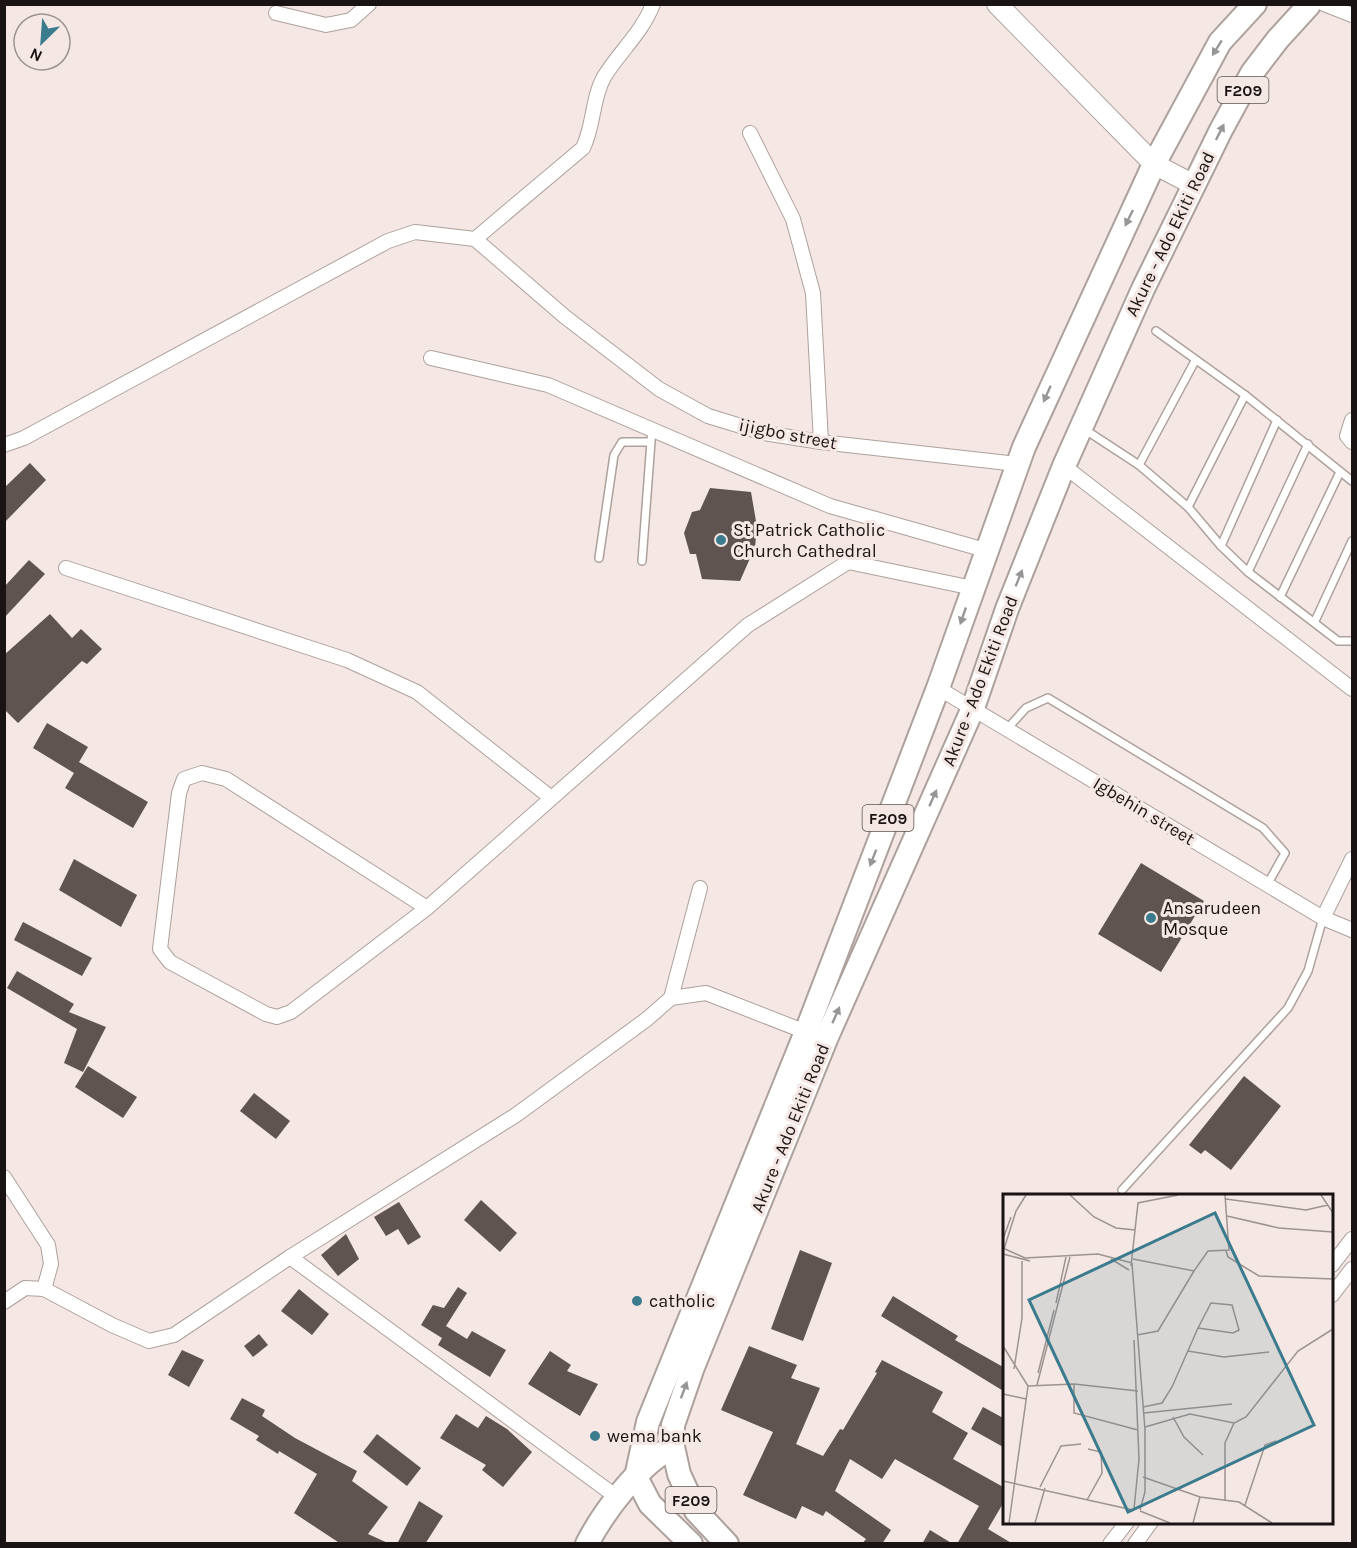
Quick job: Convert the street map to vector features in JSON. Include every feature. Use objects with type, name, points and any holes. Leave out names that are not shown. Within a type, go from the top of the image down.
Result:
[{"type":"main road","points":[[997,4],[1154,164],[1194,185]]},
{"type":"main road","name":"F209","points":[[1154,164],[1221,42],[1255,4]]},
{"type":"main road","name":"Akure - Ado Ekiti Road","points":[[673,1447],[674,1425],[681,1397],[718,1303],[826,1039],[973,708],[1007,609],[1064,466],[1143,289],[1252,73],[1278,39],[1313,5]]},
{"type":"main road","name":"Akure - Ado Ekiti Road","points":[[636,1477],[648,1422],[806,1032],[938,688],[1017,464],[1083,313],[1154,164]]},
{"type":"main road","points":[[587,1544],[597,1525],[636,1477],[673,1447]]},
{"type":"main road","name":"F209","points":[[673,1447],[679,1474],[696,1511],[728,1544]]},
{"type":"main road","name":"F209","points":[[636,1477],[650,1504],[691,1544]]},
{"type":"street","points":[[276,13],[326,25],[351,20],[369,4]]},
{"type":"street","points":[[4,446],[44,427],[388,241],[415,232],[475,239],[583,148],[590,134],[604,78],[647,19],[653,4]]},
{"type":"street","points":[[1313,5],[1353,15]]},
{"type":"street","points":[[750,134],[794,219],[813,293],[821,442]]},
{"type":"street","name":"ijigbo street","points":[[475,239],[564,316],[659,389],[708,416],[764,433],[821,442],[1017,464]]},
{"type":"street","points":[[431,358],[548,385],[830,506],[985,550]]},
{"type":"street","points":[[1353,420],[1347,436],[1353,442]]},
{"type":"street","points":[[1064,466],[1353,689]]},
{"type":"street","points":[[427,908],[226,779],[202,773],[184,779],[179,793],[160,949],[170,962],[266,1014],[277,1017],[291,1012],[427,908],[550,797],[748,625],[848,562],[973,588]]},
{"type":"street","points":[[66,568],[347,660],[417,692],[550,797]]},
{"type":"street","name":"Igbehin street","points":[[938,688],[1323,918],[1353,930]]},
{"type":"street","points":[[1323,918],[1353,859]]},
{"type":"street","points":[[671,998],[700,888]]},
{"type":"street","points":[[4,1302],[25,1288],[44,1289],[112,1325],[149,1341],[174,1335],[290,1257],[516,1114],[647,1019],[671,998],[706,993],[806,1032]]},
{"type":"street","points":[[4,1177],[48,1245],[51,1264],[44,1289]]},
{"type":"street","points":[[1333,1264],[1353,1239]]},
{"type":"street","points":[[290,1257],[618,1498]]},
{"type":"street","points":[[1333,1294],[1353,1269]]},
{"type":"street","points":[[1110,1544],[1125,1524]]},
{"type":"street","points":[[1135,1544],[1150,1524]]},
{"type":"lane","points":[[1156,332],[1245,394],[1353,481]]},
{"type":"lane","points":[[1139,465],[1195,361]]},
{"type":"lane","points":[[1188,507],[1245,394]]},
{"type":"lane","points":[[1221,546],[1277,420]]},
{"type":"lane","points":[[1082,427],[1139,465],[1188,507],[1221,546],[1248,572],[1315,621],[1338,641],[1353,641]]},
{"type":"lane","points":[[642,561],[651,428]]},
{"type":"lane","points":[[599,558],[614,455],[622,442],[650,442]]},
{"type":"lane","points":[[1248,572],[1308,444]]},
{"type":"lane","points":[[1280,597],[1340,472]]},
{"type":"lane","points":[[1315,621],[1353,541]]},
{"type":"lane","points":[[1007,729],[1026,708],[1048,698],[1263,828],[1285,853],[1267,885]]},
{"type":"lane","points":[[1122,1190],[1288,1008],[1308,971],[1323,918]]},
{"type":"building","points":[[30,463],[46,480],[4,523],[4,488]]},
{"type":"building","name":"St Patrick Catholic Church Cathedral","points":[[710,488],[751,492],[757,527],[755,547],[740,581],[702,579],[696,554],[690,554],[684,533],[692,512],[700,510]]},
{"type":"building","points":[[29,560],[45,574],[4,618],[4,587]]},
{"type":"building","points":[[50,614],[72,638],[81,629],[102,649],[87,664],[82,661],[18,723],[4,709],[4,655]]},
{"type":"building","points":[[47,723],[88,747],[79,762],[148,802],[133,828],[65,788],[74,773],[33,748]]},
{"type":"building","points":[[74,859],[137,895],[121,927],[59,890]]},
{"type":"building","name":"Ansarudeen Mosque","points":[[1141,863],[1204,901],[1161,972],[1098,934]]},
{"type":"building","points":[[23,922],[92,958],[82,976],[14,940]]},
{"type":"building","points":[[17,971],[74,1004],[69,1012],[106,1027],[83,1072],[64,1063],[77,1029],[7,988]]},
{"type":"building","points":[[88,1066],[137,1097],[123,1118],[75,1087]]},
{"type":"building","points":[[1244,1076],[1281,1106],[1231,1170],[1205,1150],[1201,1154],[1189,1145]]},
{"type":"building","points":[[254,1093],[290,1121],[276,1139],[240,1111]]},
{"type":"building","points":[[481,1200],[517,1233],[500,1252],[464,1220]]},
{"type":"building","points":[[399,1202],[421,1237],[408,1245],[398,1229],[386,1236],[374,1217]]},
{"type":"building","points":[[346,1234],[359,1259],[338,1276],[321,1255]]},
{"type":"building","points":[[800,1250],[832,1263],[803,1341],[771,1329]]},
{"type":"building","points":[[458,1287],[467,1293],[446,1326],[467,1339],[472,1331],[506,1350],[490,1377],[438,1345],[442,1338],[421,1325],[433,1305],[444,1308]]},
{"type":"building","points":[[299,1289],[329,1314],[312,1335],[281,1311]]},
{"type":"building","points":[[893,1296],[958,1336],[955,1340],[1003,1367],[1003,1391],[881,1316]]},
{"type":"building","points":[[259,1334],[268,1345],[253,1357],[244,1346]]},
{"type":"building","points":[[749,1346],[797,1365],[791,1378],[820,1388],[796,1444],[823,1456],[840,1429],[843,1430],[877,1373],[875,1372],[882,1360],[943,1392],[932,1412],[968,1433],[953,1459],[1003,1487],[1003,1503],[988,1529],[1013,1544],[957,1544],[979,1506],[895,1459],[882,1479],[850,1459],[835,1491],[891,1530],[882,1544],[862,1544],[866,1539],[826,1511],[823,1516],[802,1506],[796,1519],[743,1495],[773,1432],[721,1410]]},
{"type":"building","points":[[182,1350],[204,1360],[189,1387],[168,1375]]},
{"type":"building","points":[[550,1351],[571,1365],[567,1371],[598,1384],[580,1416],[528,1384]]},
{"type":"building","points":[[242,1398],[265,1410],[262,1416],[295,1438],[357,1471],[352,1481],[388,1507],[368,1534],[390,1544],[341,1544],[294,1513],[317,1474],[279,1451],[278,1454],[256,1440],[259,1436],[230,1419]]},
{"type":"building","points":[[983,1407],[1003,1418],[1003,1447],[971,1429]]},
{"type":"building","points":[[456,1414],[478,1428],[486,1416],[507,1429],[532,1452],[503,1487],[482,1470],[486,1465],[440,1438]]},
{"type":"building","points":[[377,1434],[421,1468],[407,1486],[363,1452]]},
{"type":"building","points":[[419,1501],[443,1516],[425,1544],[397,1544]]},
{"type":"building","points":[[930,1530],[953,1544],[922,1544]]},
{"type":"place","name":"St Patrick Catholic Church Cathedral","points":[[721,540]]},
{"type":"place","name":"Ansarudeen Mosque","points":[[1151,918]]},
{"type":"place","name":"catholic","points":[[637,1301]]},
{"type":"place","name":"wema bank","points":[[595,1436]]}]
